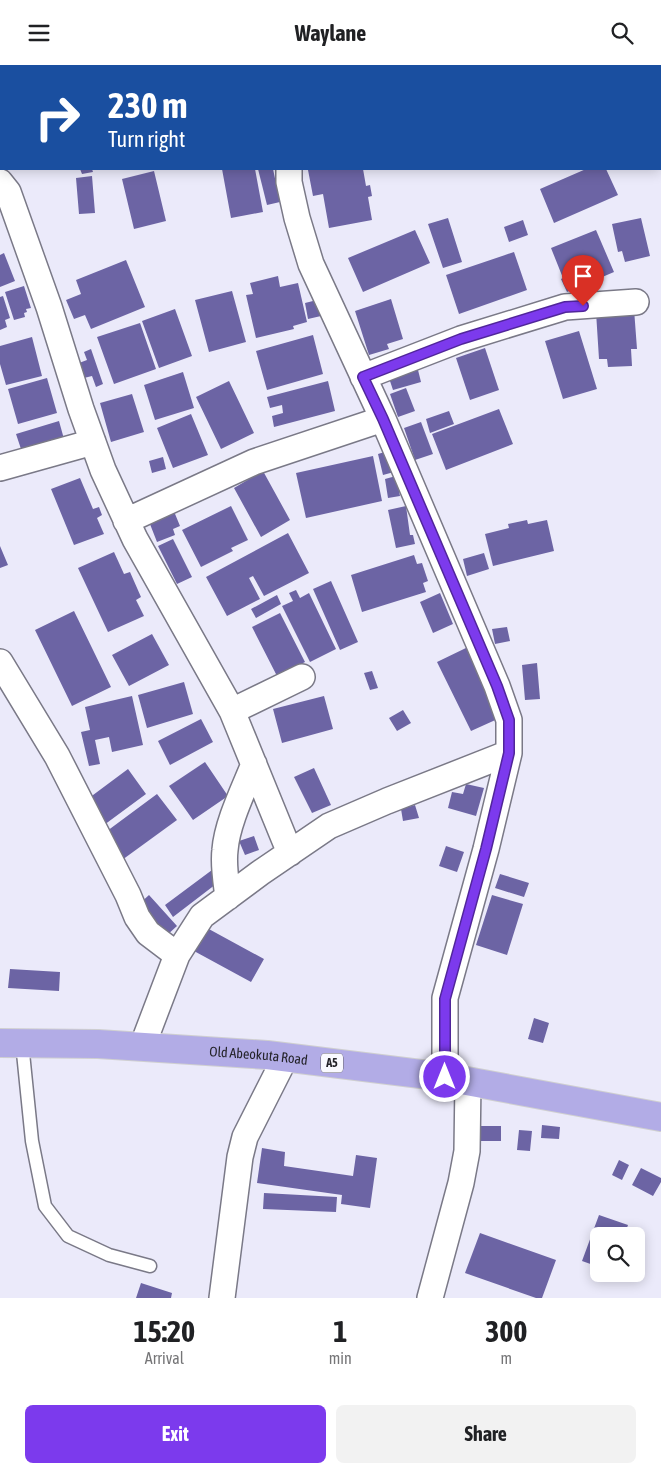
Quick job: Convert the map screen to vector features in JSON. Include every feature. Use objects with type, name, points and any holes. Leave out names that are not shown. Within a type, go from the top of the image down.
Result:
[{"type":"highway","name":"Old Abeokuta Road","points":[[11,1043],[98,1044],[285,1057],[456,1079],[661,1117]]},
{"type":"street","points":[[289,170],[289,182],[296,218],[311,264],[383,419],[497,686],[509,720],[509,753],[486,849],[445,999],[467,1151],[461,1183],[430,1298]]},
{"type":"street","points":[[7,181],[81,409],[103,470],[135,539],[232,711],[290,853]]},
{"type":"street","points":[[363,377],[461,339],[565,307],[636,302]]},
{"type":"street","points":[[126,521],[254,462],[383,419]]},
{"type":"street","points":[[0,468],[93,442]]},
{"type":"street","points":[[0,662],[57,756],[128,895],[137,917],[148,933],[177,955]]},
{"type":"street","points":[[232,711],[302,677]]},
{"type":"street","points":[[142,1047],[177,955],[202,916],[329,826],[509,753]]},
{"type":"street","points":[[228,897],[225,874],[225,849],[233,817],[254,764]]},
{"type":"street","points":[[233,817],[276,818]]},
{"type":"street","points":[[222,1298],[240,1157],[246,1137],[285,1057]]},
{"type":"lane","points":[[11,1043],[45,1206],[68,1236],[109,1255],[150,1266]]},
{"type":"building","points":[[80,170],[92,170],[93,172],[82,174]]},
{"type":"building","points":[[222,170],[255,170],[263,212],[231,218]]},
{"type":"building","points":[[258,170],[273,170],[280,202],[267,205]]},
{"type":"building","points":[[308,170],[363,170],[366,186],[370,185],[372,196],[368,197],[372,220],[329,228],[323,194],[313,196]]},
{"type":"building","points":[[584,170],[606,170],[618,195],[554,223],[540,189]]},
{"type":"building","points":[[154,171],[166,221],[134,229],[122,179]]},
{"type":"building","points":[[92,176],[95,213],[79,214],[76,178]]},
{"type":"building","points":[[448,218],[462,262],[443,268],[428,224]]},
{"type":"building","points":[[641,218],[650,256],[625,262],[622,251],[618,252],[612,224]]},
{"type":"building","points":[[523,220],[528,235],[509,242],[504,227]]},
{"type":"building","points":[[415,230],[430,263],[363,292],[348,258]]},
{"type":"building","points":[[596,230],[614,272],[567,292],[551,248]]},
{"type":"building","points":[[514,252],[527,290],[459,314],[446,275]]},
{"type":"building","points":[[4,253],[15,281],[0,287],[0,255]]},
{"type":"building","points":[[126,260],[145,307],[91,329],[85,315],[74,319],[66,300],[81,294],[76,280]]},
{"type":"building","points":[[278,276],[280,287],[298,283],[307,322],[293,326],[294,329],[256,338],[246,295],[253,294],[250,283]]},
{"type":"building","points":[[24,286],[31,308],[26,309],[25,317],[14,320],[5,292]]},
{"type":"building","points":[[232,291],[246,342],[209,352],[195,300]]},
{"type":"building","points":[[3,296],[10,318],[5,320],[7,327],[0,330],[0,297]]},
{"type":"building","points":[[391,299],[403,339],[387,344],[389,349],[369,355],[355,311]]},
{"type":"building","points":[[317,300],[321,316],[308,319],[305,303]]},
{"type":"building","points":[[175,309],[192,356],[159,368],[142,321]]},
{"type":"building","points":[[634,309],[637,349],[631,349],[632,366],[608,367],[607,359],[599,359],[596,312]]},
{"type":"building","points":[[140,323],[156,369],[114,384],[97,337]]},
{"type":"building","points":[[579,331],[597,389],[563,399],[545,341]]},
{"type":"building","points":[[313,335],[323,374],[267,390],[256,351]]},
{"type":"building","points":[[32,337],[42,376],[6,385],[0,364],[0,346]]},
{"type":"building","points":[[485,348],[499,390],[470,400],[456,358]]},
{"type":"building","points":[[91,349],[103,384],[96,387],[92,376],[84,378],[79,363],[87,360],[84,352]]},
{"type":"building","points":[[417,366],[421,382],[393,390],[388,375]]},
{"type":"building","points":[[183,372],[194,408],[155,420],[144,385]]},
{"type":"building","points":[[47,378],[57,413],[18,424],[8,389]]},
{"type":"building","points":[[229,381],[254,433],[221,449],[196,397]]},
{"type":"building","points":[[328,381],[335,411],[274,427],[272,416],[283,413],[282,405],[270,408],[267,397]]},
{"type":"building","points":[[406,388],[415,411],[398,417],[390,394]]},
{"type":"building","points":[[132,394],[144,432],[111,442],[100,403]]},
{"type":"building","points":[[499,409],[513,444],[446,470],[432,434]]},
{"type":"building","points":[[449,411],[454,424],[430,433],[426,419]]},
{"type":"building","points":[[191,414],[208,455],[173,468],[157,428]]},
{"type":"building","points":[[59,421],[64,439],[22,452],[16,434]]},
{"type":"building","points":[[421,422],[433,454],[415,460],[404,428]]},
{"type":"building","points":[[388,451],[394,472],[383,475],[378,454]]},
{"type":"building","points":[[373,456],[382,501],[306,518],[296,473]]},
{"type":"building","points":[[163,457],[166,469],[152,473],[149,461]]},
{"type":"building","points":[[263,471],[290,520],[261,537],[234,488]]},
{"type":"building","points":[[396,476],[400,496],[388,498],[385,479]]},
{"type":"building","points":[[80,478],[93,509],[99,507],[102,515],[97,518],[104,534],[74,545],[51,489]]},
{"type":"building","points":[[231,506],[248,540],[231,548],[233,551],[201,567],[182,530]]},
{"type":"building","points":[[406,506],[410,535],[413,535],[415,544],[396,548],[388,510]]},
{"type":"building","points":[[173,509],[180,526],[173,529],[175,535],[157,542],[148,519]]},
{"type":"building","points":[[527,520],[528,524],[547,520],[554,551],[493,566],[485,534],[509,528],[508,524]]},
{"type":"building","points":[[288,533],[309,573],[264,596],[253,576],[249,578],[260,599],[227,616],[206,577]]},
{"type":"building","points":[[173,539],[192,577],[177,584],[158,546]]},
{"type":"building","points":[[0,546],[8,565],[0,568]]},
{"type":"building","points":[[114,552],[124,574],[130,572],[141,597],[136,600],[144,616],[108,632],[78,568]]},
{"type":"building","points":[[484,553],[489,569],[467,576],[463,559]]},
{"type":"building","points":[[414,555],[417,564],[422,563],[428,581],[423,583],[426,592],[362,612],[351,575]]},
{"type":"building","points":[[331,581],[358,642],[340,650],[313,589]]},
{"type":"building","points":[[296,590],[300,598],[309,593],[336,649],[310,662],[282,606],[293,601],[289,593]]},
{"type":"building","points":[[440,593],[453,624],[433,633],[420,602]]},
{"type":"building","points":[[277,595],[281,604],[256,618],[251,609]]},
{"type":"building","points":[[74,611],[111,687],[72,706],[35,630]]},
{"type":"building","points":[[280,613],[305,662],[277,676],[252,627]]},
{"type":"building","points":[[507,627],[510,641],[495,644],[492,629]]},
{"type":"building","points":[[152,634],[169,665],[129,686],[112,655]]},
{"type":"building","points":[[468,647],[502,717],[471,731],[437,662]]},
{"type":"building","points":[[537,663],[540,699],[525,700],[522,665]]},
{"type":"building","points":[[372,671],[378,688],[370,690],[364,673]]},
{"type":"building","points":[[184,682],[193,714],[147,728],[138,695]]},
{"type":"building","points":[[132,696],[143,745],[112,752],[109,737],[95,740],[100,764],[89,766],[81,732],[90,730],[85,707]]},
{"type":"building","points":[[324,696],[333,729],[282,743],[273,709]]},
{"type":"building","points":[[403,710],[411,723],[397,731],[389,718]]},
{"type":"building","points":[[201,719],[213,742],[170,765],[158,741]]},
{"type":"building","points":[[205,762],[228,796],[193,820],[169,786]]},
{"type":"building","points":[[314,768],[331,805],[312,813],[294,777]]},
{"type":"building","points":[[128,769],[146,794],[104,825],[85,801]]},
{"type":"building","points":[[466,784],[484,788],[476,816],[448,808],[452,792],[463,794]]},
{"type":"building","points":[[157,794],[177,820],[122,860],[103,834]]},
{"type":"building","points":[[415,805],[419,818],[403,821],[401,809]]},
{"type":"building","points":[[254,836],[259,850],[245,855],[239,841]]},
{"type":"building","points":[[446,846],[464,852],[457,872],[439,866]]},
{"type":"building","points":[[212,870],[220,881],[173,917],[165,905]]},
{"type":"building","points":[[500,874],[529,883],[524,897],[495,888]]},
{"type":"building","points":[[149,895],[177,926],[166,936],[137,906]]},
{"type":"building","points":[[492,895],[523,904],[507,955],[476,945]]},
{"type":"building","points":[[207,928],[264,959],[251,982],[194,951]]},
{"type":"building","points":[[10,969],[60,972],[59,991],[8,988]]},
{"type":"building","points":[[534,1018],[549,1023],[543,1043],[528,1039]]},
{"type":"building","points":[[542,1125],[560,1127],[559,1139],[541,1138]]},
{"type":"building","points":[[479,1126],[501,1126],[501,1141],[479,1141]]},
{"type":"building","points":[[519,1130],[532,1131],[530,1151],[517,1150]]},
{"type":"building","points":[[262,1148],[285,1152],[284,1166],[353,1176],[356,1155],[377,1158],[370,1208],[341,1204],[342,1195],[257,1183]]},
{"type":"building","points":[[619,1160],[629,1165],[622,1180],[612,1175]]},
{"type":"building","points":[[641,1168],[661,1178],[661,1182],[653,1196],[632,1185]]},
{"type":"building","points":[[264,1193],[337,1197],[336,1212],[263,1209]]},
{"type":"building","points":[[599,1215],[628,1225],[627,1227],[595,1227]]},
{"type":"building","points":[[480,1233],[556,1260],[542,1298],[536,1298],[465,1273]]},
{"type":"building","points":[[590,1239],[590,1264],[582,1261]]},
{"type":"building","points":[[141,1283],[172,1293],[171,1298],[136,1298]]},
{"type":"route","points":[[445,1077],[445,999],[486,849],[509,753],[509,720],[497,686],[383,419],[363,377],[461,339],[565,307],[583,306]]}]
